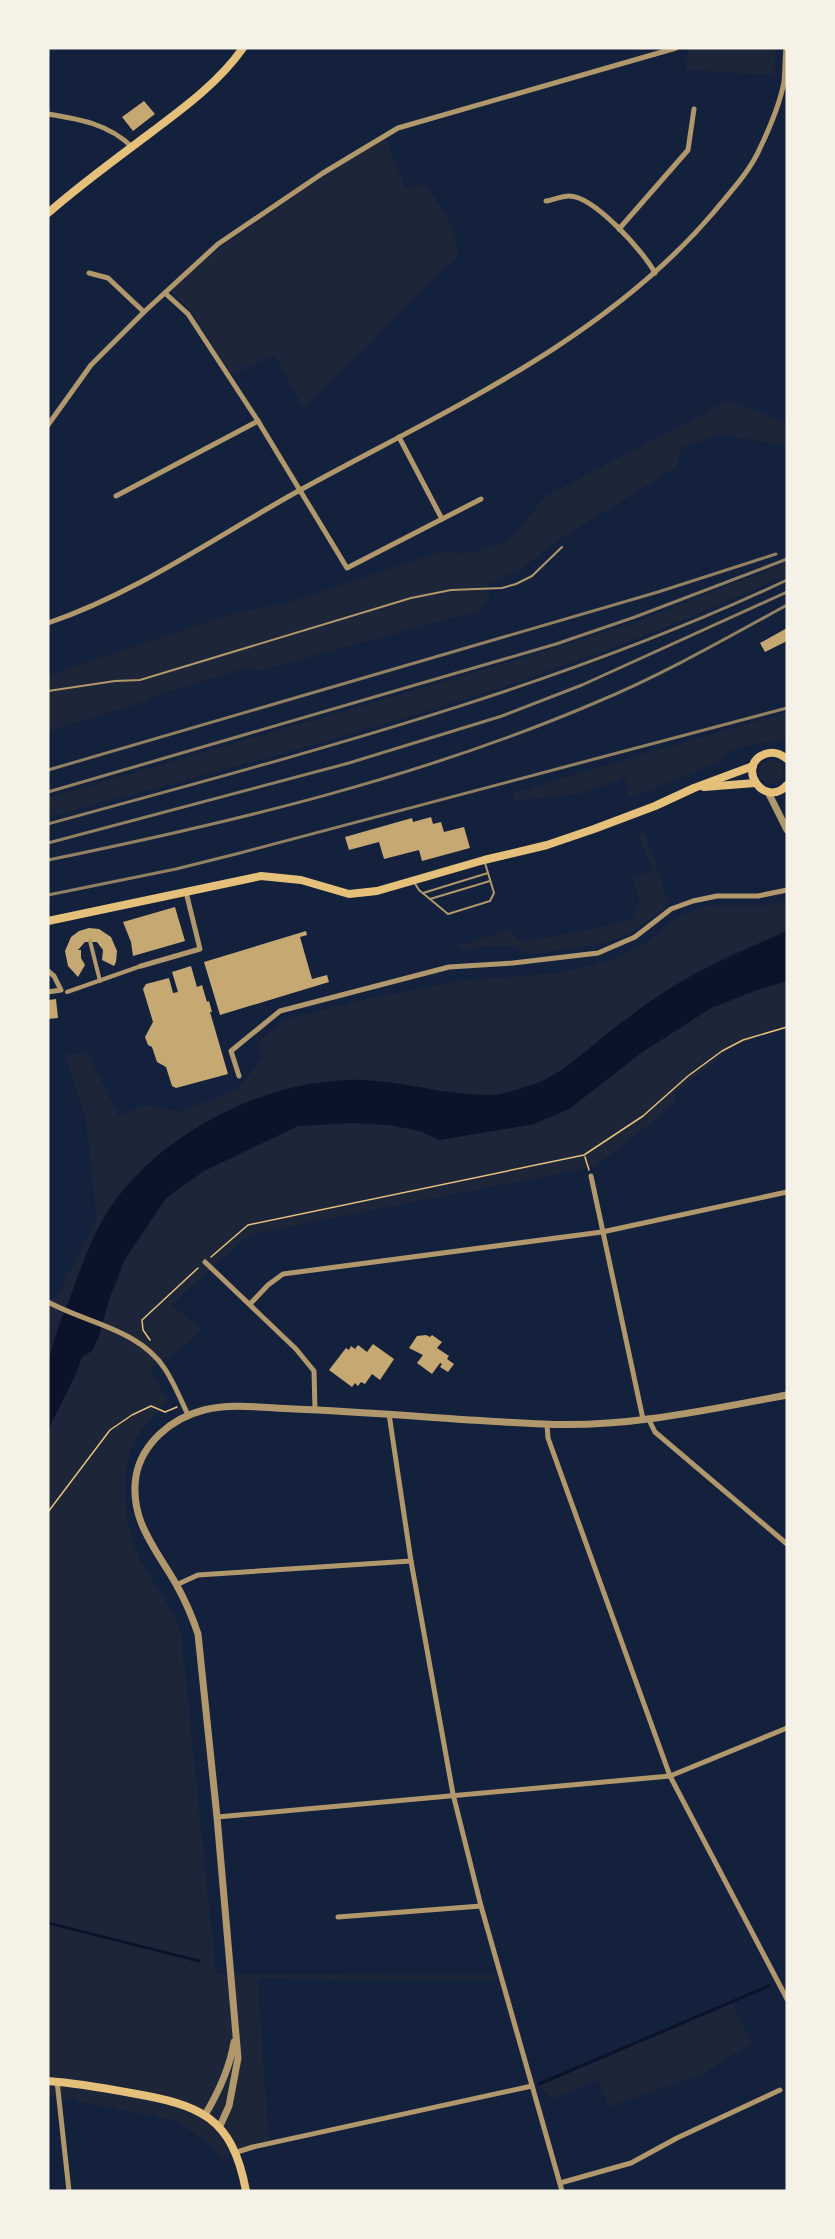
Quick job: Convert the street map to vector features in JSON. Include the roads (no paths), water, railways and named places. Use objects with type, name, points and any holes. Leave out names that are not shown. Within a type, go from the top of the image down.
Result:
[{"type":"main road","points":[[48,213],[194,99],[228,67],[243,48]]},
{"type":"main road","points":[[786,756],[769,753],[762,755],[753,766],[752,772],[756,783],[768,792],[777,791],[786,786]]},
{"type":"main road","points":[[48,921],[261,876],[301,880],[349,894],[377,891],[484,860],[547,845],[614,823],[694,788],[753,766]]},
{"type":"main road","points":[[694,788],[756,783]]},
{"type":"main road","points":[[48,2080],[171,2100],[198,2110],[219,2128],[237,2152],[246,2191]]},
{"type":"street","points":[[48,425],[91,366],[165,292],[218,244],[323,172],[398,128],[676,48]]},
{"type":"street","points":[[48,623],[93,607],[180,560],[300,490],[494,385],[583,330],[655,273],[701,227],[745,175],[760,148],[774,113],[783,83],[786,48]]},
{"type":"street","points":[[619,229],[688,150],[694,109]]},
{"type":"street","points":[[48,114],[86,121],[109,130],[122,137],[132,147]]},
{"type":"street","points":[[546,201],[569,196],[587,201],[619,229],[649,262],[655,273]]},
{"type":"street","points":[[89,273],[108,278],[144,312]]},
{"type":"street","points":[[165,292],[188,314],[258,421],[347,568],[481,499]]},
{"type":"street","points":[[116,496],[258,421]]},
{"type":"street","points":[[399,437],[442,519]]},
{"type":"street","points":[[786,786],[787,796]]},
{"type":"street","points":[[768,792],[787,830]]},
{"type":"street","points":[[239,1076],[231,1051],[280,1011],[449,967],[513,963],[598,953],[635,937],[671,909],[693,901],[717,896],[759,896],[787,890]]},
{"type":"street","points":[[48,992],[64,991],[100,981],[200,949],[186,892]]},
{"type":"street","points":[[90,941],[100,981]]},
{"type":"street","points":[[48,971],[64,991]]},
{"type":"street","points":[[591,1176],[646,1418],[655,1432],[787,1544]]},
{"type":"street","points":[[250,1304],[277,1277],[283,1274],[602,1232],[787,1192]]},
{"type":"street","points":[[205,1262],[296,1349],[314,1371],[315,1410]]},
{"type":"street","points":[[50,1303],[124,1335],[146,1348],[165,1368],[188,1415]]},
{"type":"street","points":[[219,2128],[229,2106],[236,2081],[238,2058],[217,1817],[200,1647],[194,1621],[140,1523],[137,1512],[135,1487],[140,1463],[155,1439],[165,1429],[188,1415],[223,1407],[315,1410],[547,1424],[596,1423],[706,1410],[787,1395]]},
{"type":"street","points":[[389,1414],[411,1561],[453,1794],[481,1906],[562,2191]]},
{"type":"street","points":[[547,1424],[548,1438],[670,1776],[787,1999]]},
{"type":"street","points":[[780,1537],[787,1536]]},
{"type":"street","points":[[176,1585],[198,1575],[411,1561]]},
{"type":"street","points":[[217,1817],[670,1776],[787,1728]]},
{"type":"street","points":[[338,1917],[481,1906]]},
{"type":"street","points":[[205,2115],[216,2096],[232,2052],[236,2025]]},
{"type":"street","points":[[57,2081],[69,2191]]},
{"type":"street","points":[[237,2152],[532,2086]]},
{"type":"street","points":[[560,2182],[632,2163],[677,2138],[780,2090]]},
{"type":"lane","points":[[48,691],[115,681],[140,680],[411,598],[452,590],[502,588],[532,576],[562,547]]},
{"type":"lane","points":[[414,881],[423,894],[447,914],[490,901],[494,893],[484,860]]},
{"type":"lane","points":[[423,894],[488,873]]},
{"type":"lane","points":[[430,899],[490,880]]},
{"type":"waterway","points":[[48,1923],[199,1961]]},
{"type":"waterway","points":[[539,2084],[769,1986]]},
{"type":"railway","points":[[48,770],[658,592],[776,554]]},
{"type":"railway","points":[[48,792],[556,644],[635,617],[787,559]]},
{"type":"railway","points":[[48,824],[329,746],[515,688],[698,620],[787,580]]},
{"type":"railway","points":[[48,843],[349,763],[502,716],[582,685],[787,592]]},
{"type":"railway","points":[[48,860],[188,830],[327,795],[464,753],[597,702],[693,656],[787,605]]},
{"type":"railway","points":[[48,895],[176,869],[240,853],[787,708]]}]
